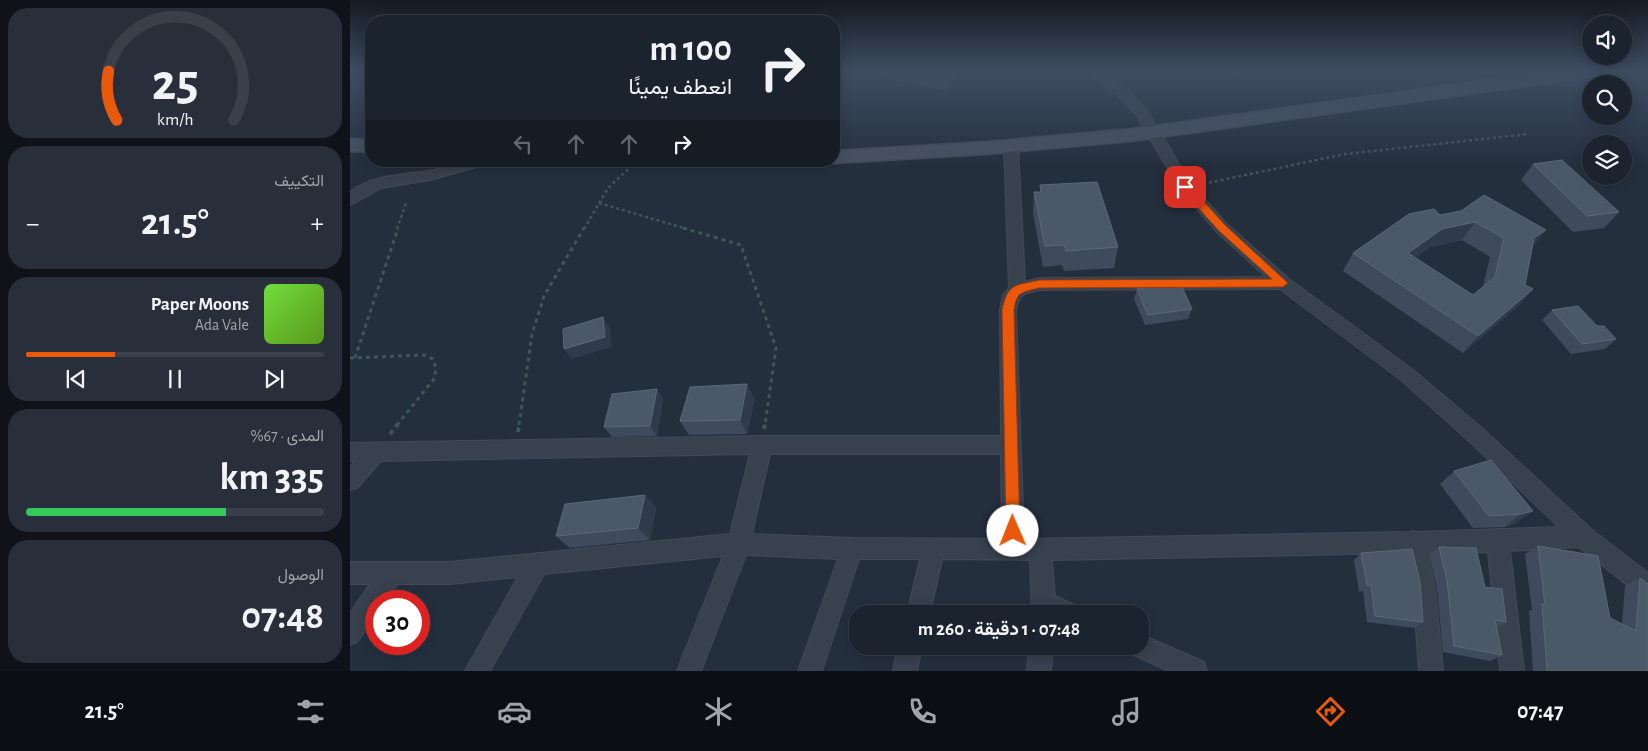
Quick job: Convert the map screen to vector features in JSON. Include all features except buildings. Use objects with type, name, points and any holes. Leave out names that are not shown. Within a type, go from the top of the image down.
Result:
[{"type":"street","points":[[1133,103],[1141,112],[1185,187],[1222,228],[1283,283],[1406,374],[1476,436],[1583,536],[1648,587]]},
{"type":"street","points":[[840,157],[1011,146],[1299,103]]},
{"type":"street","points":[[840,146],[1149,126],[1335,103]]},
{"type":"street","points":[[350,146],[365,146]]},
{"type":"street","points":[[1011,146],[1016,290]]},
{"type":"street","points":[[350,159],[365,160]]},
{"type":"street","points":[[350,200],[366,188],[462,167]]},
{"type":"street","points":[[1013,549],[1008,310],[1011,295],[1016,290],[1039,284],[1283,283]]},
{"type":"street","points":[[350,452],[762,445],[1011,445]]},
{"type":"street","points":[[689,671],[739,544],[762,445]]},
{"type":"street","points":[[350,481],[376,452]]},
{"type":"street","points":[[350,573],[450,573],[739,544],[852,550],[934,548],[1040,550],[1413,541],[1498,541],[1583,536]]},
{"type":"street","points":[[1413,541],[1424,588],[1431,671]]},
{"type":"street","points":[[1498,541],[1512,671]]},
{"type":"street","points":[[920,605],[934,548]]},
{"type":"street","points":[[810,671],[852,550]]},
{"type":"street","points":[[1040,550],[1044,605]]},
{"type":"street","points":[[477,671],[538,564]]},
{"type":"street","points":[[350,632],[391,574]]},
{"type":"street","points":[[1149,650],[1195,671]]},
{"type":"street","points":[[904,671],[908,655]]},
{"type":"street","points":[[1039,671],[1040,655]]},
{"type":"path","points":[[1185,187],[1345,154],[1529,134]]},
{"type":"path","points":[[515,450],[532,334],[544,296],[608,188],[631,167]]},
{"type":"path","points":[[376,452],[430,386],[436,370],[433,359],[424,355],[352,358],[406,203]]},
{"type":"path","points":[[599,203],[741,244],[776,348],[762,445]]},
{"type":"route","points":[[1013,531],[1008,310],[1011,295],[1016,290],[1039,284],[1283,283],[1222,228],[1185,187]]}]
